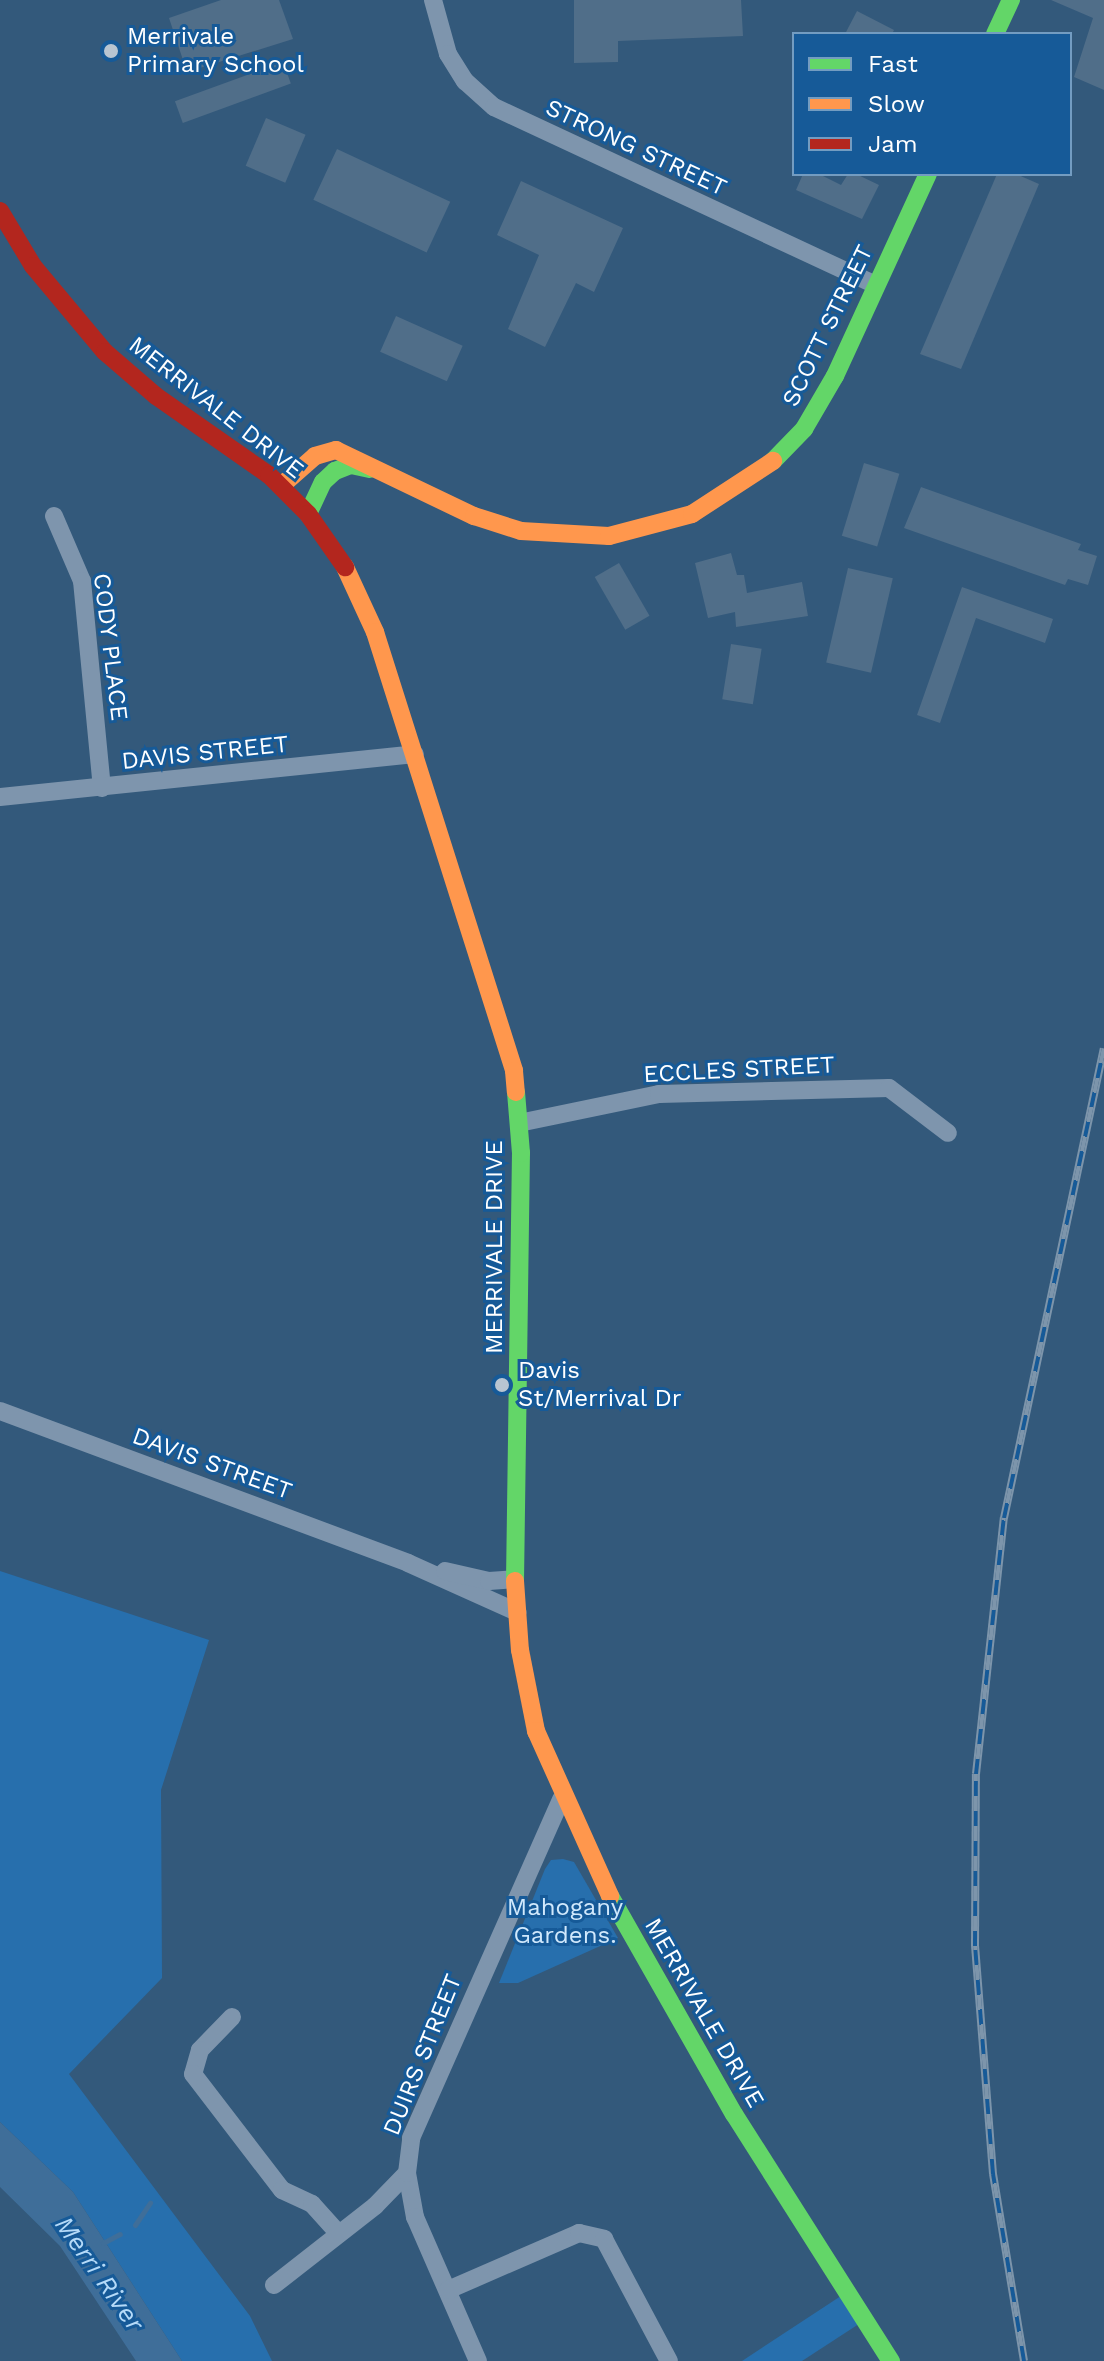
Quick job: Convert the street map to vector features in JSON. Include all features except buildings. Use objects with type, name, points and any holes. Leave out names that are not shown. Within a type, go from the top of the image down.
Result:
[{"type":"street","name":"STRONG STREET","points":[[433,0],[448,54],[465,81],[494,107],[875,285]]},
{"type":"street","points":[[996,32],[1011,0]]},
{"type":"street","name":"SCOTT STREET","points":[[308,514],[323,482],[339,468],[360,466],[521,531],[581,538],[669,524],[740,488],[789,447],[835,376],[927,176]]},
{"type":"street","name":"MERRIVALE DRIVE","points":[[0,211],[33,266],[105,352],[156,396],[281,486],[308,514],[343,562],[363,604],[501,1020],[519,1123],[515,1579],[529,1705],[561,1799],[734,2114],[891,2361]]},
{"type":"street","name":"SCOTT STREET","points":[[281,486],[326,450],[350,454],[389,476]]},
{"type":"street","name":"CODY PLACE","points":[[54,516],[82,581],[102,788]]},
{"type":"street","name":"DAVIS STREET","points":[[0,797],[415,754]]},
{"type":"street","name":"ECCLES STREET","points":[[519,1123],[659,1094],[889,1088],[948,1133]]},
{"type":"street","name":"DAVIS STREET","points":[[0,1411],[408,1563],[517,1612]]},
{"type":"street","name":"DAVIS STREET","points":[[408,1563],[489,1581],[515,1579]]},
{"type":"street","name":"DUIRS STREET","points":[[274,2285],[339,2234],[407,2173],[411,2138],[561,1799]]},
{"type":"street","points":[[232,2017],[200,2050],[193,2074],[282,2190],[312,2204],[339,2234]]},
{"type":"street","points":[[407,2173],[415,2217],[478,2361]]},
{"type":"street","points":[[448,2290],[579,2233],[604,2239],[669,2361]]},
{"type":"green space","points":[[0,1571],[209,1640],[161,1790],[162,1978],[69,2074],[250,2316],[272,2361],[182,2361],[73,2192],[0,2122]]},
{"type":"green space","name":"Mahogany Gardens.","points":[[551,1860],[574,1862],[618,1938],[518,1983],[499,1983],[545,1869]]},
{"type":"green space","points":[[847,2292],[865,2320],[802,2361],[742,2361]]},
{"type":"water","name":"Merri River","points":[[0,2122],[73,2192],[182,2361],[136,2361],[60,2246],[0,2187]]},
{"type":"waterway","points":[[135,2225],[150,2203]]},
{"type":"waterway","name":"Merri River","points":[[103,2243],[120,2234]]},
{"type":"railway","points":[[1024,2361],[993,2174],[975,1946],[976,1774],[1004,1518],[1104,1049]]},
{"type":"traffic: fast","points":[[996,32],[1011,0]]},
{"type":"traffic: fast","points":[[773,461],[804,429],[835,376],[927,176]]},
{"type":"traffic: fast","points":[[308,514],[323,482],[335,471],[351,465],[370,469]]},
{"type":"traffic: fast","points":[[515,1581],[521,1153],[516,1092]]},
{"type":"traffic: fast","points":[[610,1896],[734,2114],[891,2361]]},
{"type":"traffic: slow","points":[[281,486],[315,456],[336,450],[474,516],[521,531],[609,536],[692,514],[773,461]]},
{"type":"traffic: slow","points":[[345,567],[375,632],[514,1071],[516,1092]]},
{"type":"traffic: slow","points":[[515,1581],[520,1650],[536,1731],[610,1896]]},
{"type":"traffic: jam","points":[[0,211],[33,266],[105,352],[156,396],[269,475],[308,514],[345,567]]},
{"type":"place","name":"Merrivale Primary School","points":[[111,51]]},
{"type":"place","name":"Davis St/Merrival Dr","points":[[502,1385]]}]
